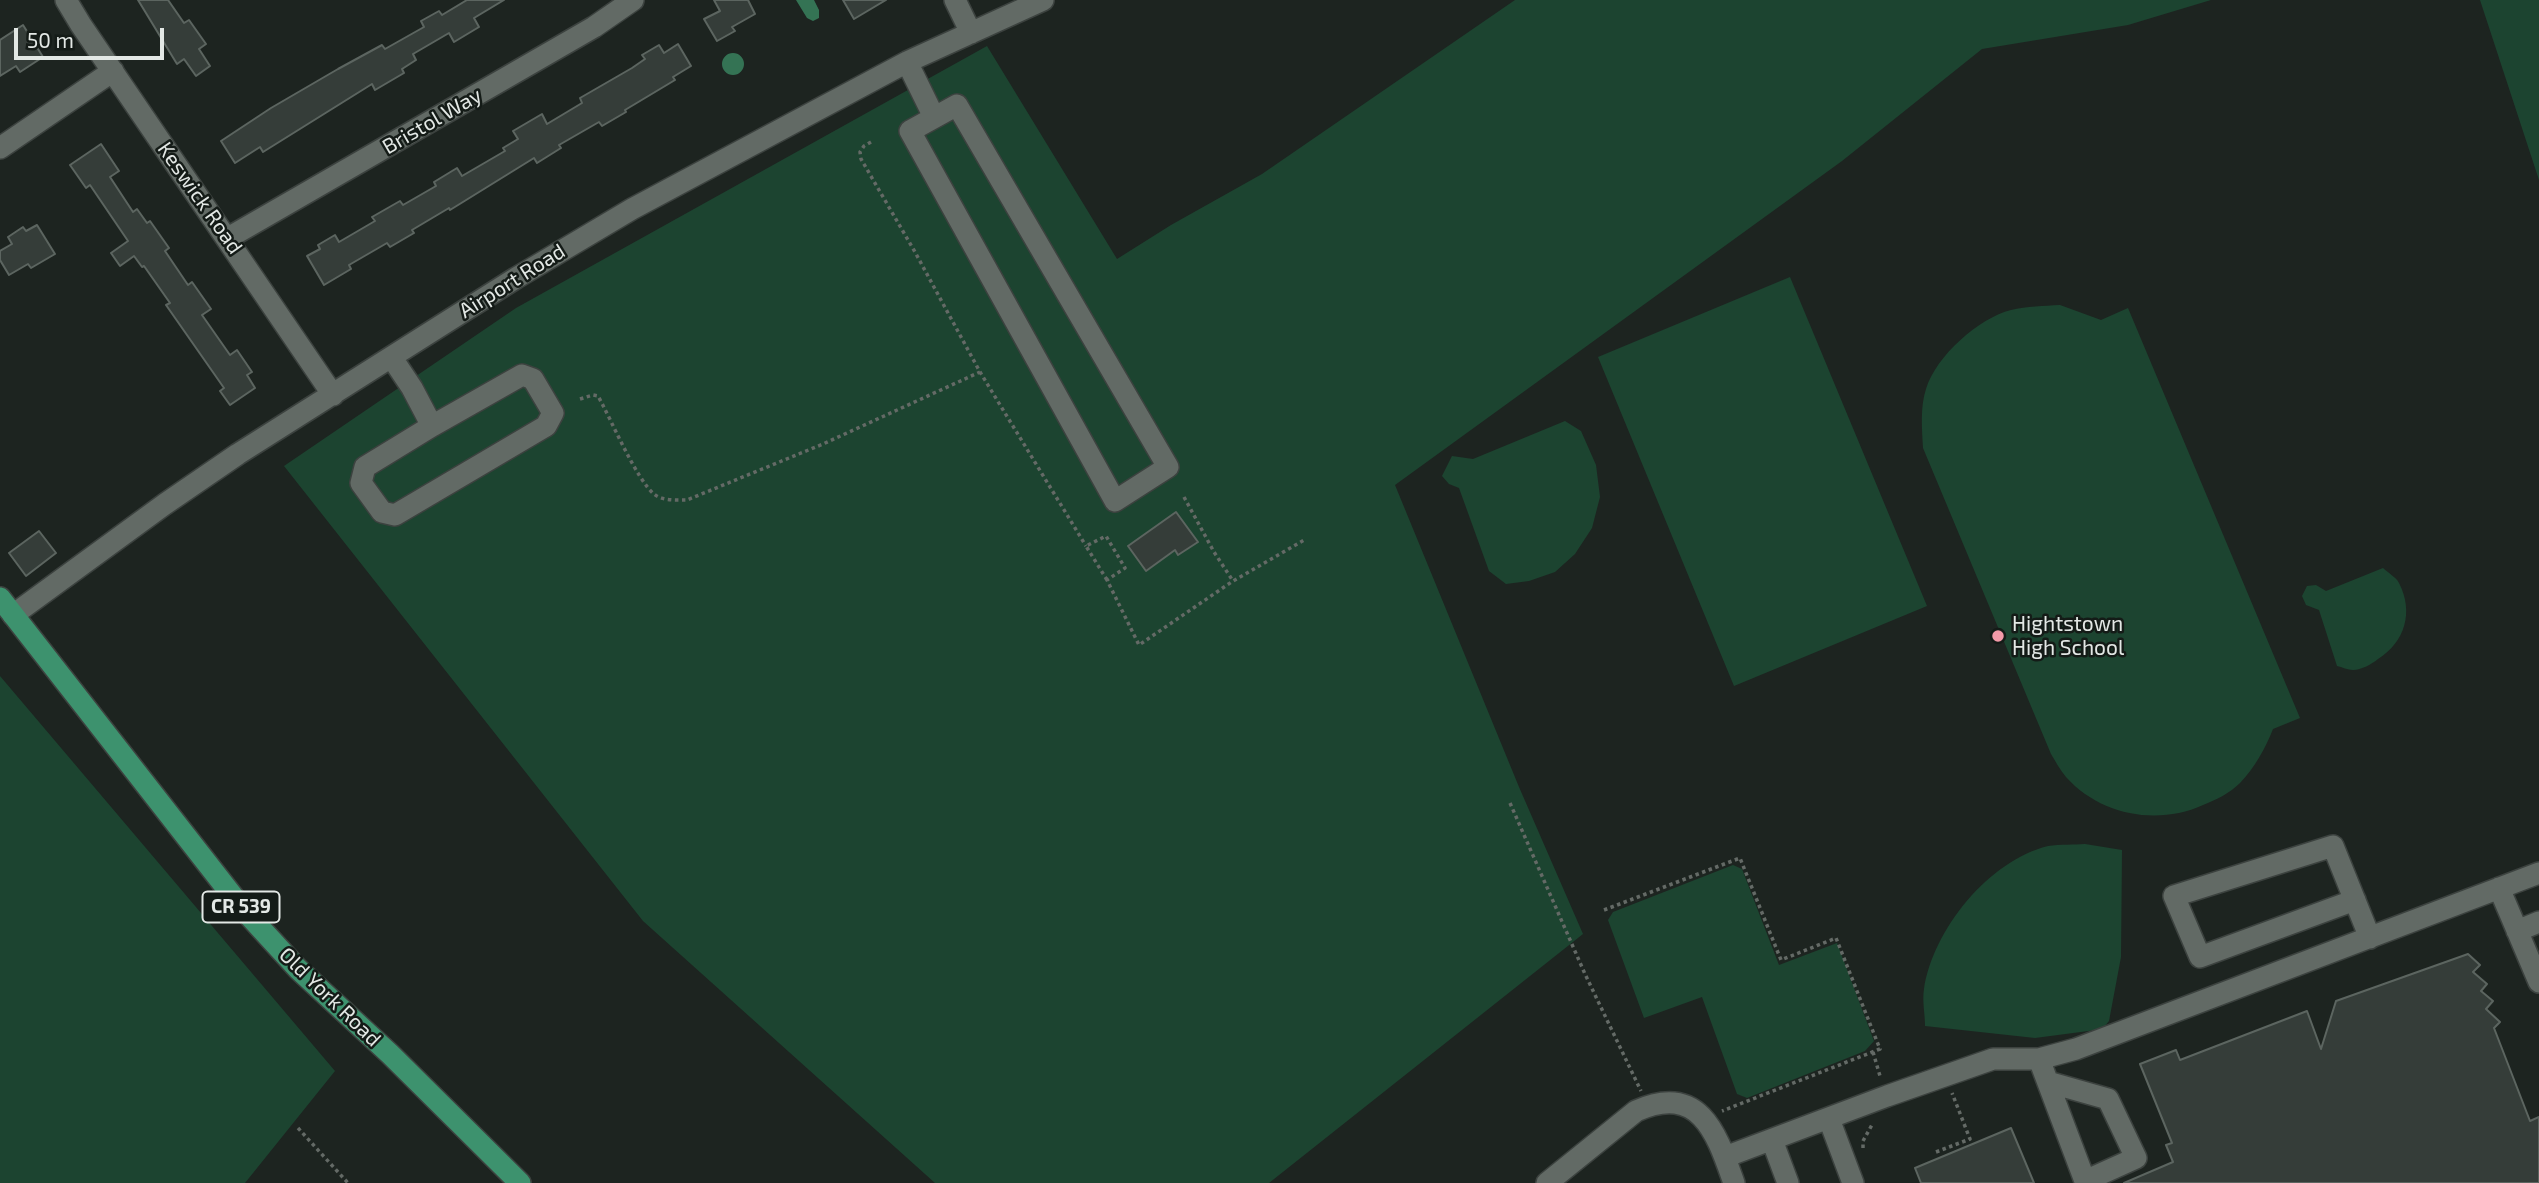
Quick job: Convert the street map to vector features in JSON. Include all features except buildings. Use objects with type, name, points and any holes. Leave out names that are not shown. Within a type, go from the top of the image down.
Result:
[{"type":"main road","name":"Old York Road","points":[[6,606],[242,908],[298,969],[390,1054],[520,1183]]},
{"type":"street","name":"Keswick Road","points":[[66,0],[333,396]]},
{"type":"street","name":"Bristol Way","points":[[228,238],[594,27],[633,0]]},
{"type":"street","points":[[955,0],[971,33]]},
{"type":"street","name":"Airport Road","points":[[6,606],[238,454],[516,278],[632,209],[906,62],[1042,0]]},
{"type":"street","points":[[906,62],[934,117]]},
{"type":"street","points":[[0,148],[113,71]]},
{"type":"street","points":[[957,105],[1168,467],[1115,501],[910,131],[934,117],[957,105]]},
{"type":"street","points":[[392,358],[432,426]]},
{"type":"street","points":[[522,375],[533,379],[553,413],[546,426],[395,515],[382,512],[361,483],[365,467],[432,426],[522,375]]},
{"type":"street","points":[[2355,900],[2200,957],[2174,896],[2333,846],[2355,900],[2370,938]]},
{"type":"street","points":[[1725,1157],[1993,1059],[2039,1059],[2076,1049],[2539,873]]},
{"type":"street","points":[[2499,888],[2539,982]]},
{"type":"street","points":[[2518,932],[2539,922]]},
{"type":"street","points":[[2039,1059],[2085,1181],[2136,1158],[2108,1099],[2048,1082]]},
{"type":"street","points":[[1547,1183],[1636,1111],[1666,1102],[1682,1105],[1699,1113],[1711,1125],[1734,1183]]},
{"type":"street","points":[[1829,1119],[1853,1183]]},
{"type":"street","points":[[1772,1140],[1788,1183]]},
{"type":"path","points":[[871,142],[860,152],[862,159],[980,372],[1107,580],[1139,645],[1233,581],[1304,540]]},
{"type":"path","points":[[580,399],[593,394],[598,396],[643,480],[657,497],[687,500],[848,433],[980,372]]},
{"type":"path","points":[[1184,497],[1233,581]]},
{"type":"path","points":[[1086,546],[1106,536],[1125,568],[1107,580]]},
{"type":"path","points":[[1510,803],[1585,974],[1641,1091]]},
{"type":"path","points":[[1604,910],[1740,858],[1781,960],[1836,938],[1880,1049],[1722,1111]]},
{"type":"path","points":[[1873,1052],[1882,1083]]},
{"type":"path","points":[[1936,1152],[1970,1139],[1950,1088]]},
{"type":"path","points":[[1863,1152],[1863,1141],[1879,1115]]},
{"type":"path","points":[[298,1128],[348,1183]]},
{"type":"shaded area","points":[[796,0],[814,0],[819,10],[819,18],[813,21],[807,18]]},
{"type":"shaded area","points":[[1515,0],[2211,0],[2128,25],[1982,49],[1842,161],[1395,485],[1519,787],[1583,934],[1269,1183],[935,1183],[643,921],[284,466],[516,308],[987,46],[1117,259],[1262,174]]},
{"type":"shaded area","points":[[2480,0],[2539,0],[2539,180]]},
{"type":"shaded area","points":[[733,53],[741,56],[744,64],[741,72],[733,75],[725,72],[722,64],[725,56]]},
{"type":"shaded area","points":[[1790,277],[1927,606],[1734,686],[1598,357]]},
{"type":"shaded area","points":[[2060,305],[2101,320],[2128,308],[2300,718],[2273,729],[2255,764],[2236,787],[2218,798],[2185,811],[2148,815],[2112,808],[2080,790],[2062,772],[2051,754],[1923,448],[1922,418],[1926,389],[1939,364],[1960,340],[1999,314],[2023,308]]},
{"type":"shaded area","points":[[1565,421],[1581,431],[1596,465],[1600,497],[1592,528],[1575,554],[1555,572],[1529,581],[1506,584],[1489,571],[1459,488],[1449,484],[1442,476],[1452,456],[1473,459]]},
{"type":"shaded area","points":[[2383,568],[2398,581],[2404,594],[2406,615],[2400,635],[2387,652],[2366,666],[2353,670],[2337,666],[2319,610],[2306,605],[2302,596],[2307,586],[2316,585],[2326,591]]},
{"type":"shaded area","points":[[0,676],[335,1071],[245,1183],[0,1183]]},
{"type":"shaded area","points":[[2085,844],[2122,850],[2121,957],[2109,1021],[2104,1027],[2035,1038],[1925,1026],[1923,994],[1929,967],[1951,922],[1967,901],[2005,866],[2026,854],[2048,846]]},
{"type":"shaded area","points":[[1733,865],[1742,869],[1779,965],[1837,943],[1874,1041],[1865,1051],[1747,1098],[1737,1094],[1702,997],[1644,1018],[1608,920],[1613,912]]},
{"type":"place","name":"Hightstown High School","points":[[1998,636]]}]
